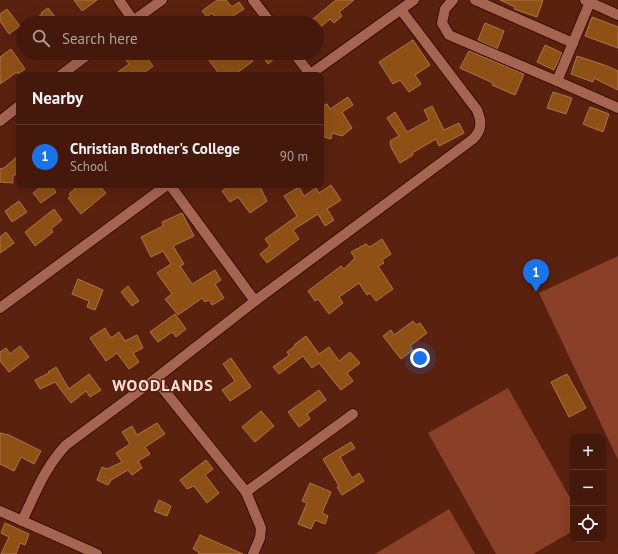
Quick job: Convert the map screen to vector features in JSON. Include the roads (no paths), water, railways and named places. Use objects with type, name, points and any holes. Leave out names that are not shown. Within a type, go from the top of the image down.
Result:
[{"type":"street","points":[[118,0],[127,16]]},
{"type":"street","points":[[139,16],[162,0]]},
{"type":"street","points":[[253,0],[266,16]]},
{"type":"street","points":[[314,72],[414,0]]},
{"type":"street","points":[[453,0],[445,9],[442,23],[449,35],[618,108]]},
{"type":"street","points":[[475,0],[573,43]]},
{"type":"street","points":[[557,81],[573,43],[587,1],[618,15]]},
{"type":"street","points":[[22,520],[45,471],[54,457],[66,445],[155,379],[255,300],[479,133],[482,125],[481,118],[477,110],[401,10]]},
{"type":"street","points":[[64,72],[80,60]]},
{"type":"street","points":[[299,60],[308,72]]},
{"type":"street","points":[[0,121],[16,108]]},
{"type":"street","points":[[0,308],[163,188]]},
{"type":"street","points":[[172,188],[255,300]]},
{"type":"street","points":[[155,379],[246,492],[260,528],[260,538],[253,554]]},
{"type":"street","points":[[246,492],[353,414]]},
{"type":"street","points":[[0,511],[97,554]]},
{"type":"place","name":"Christian Brother's College","points":[[536,292]]},
{"type":"district","name":"WOODLANDS","points":[[163,385]]}]
